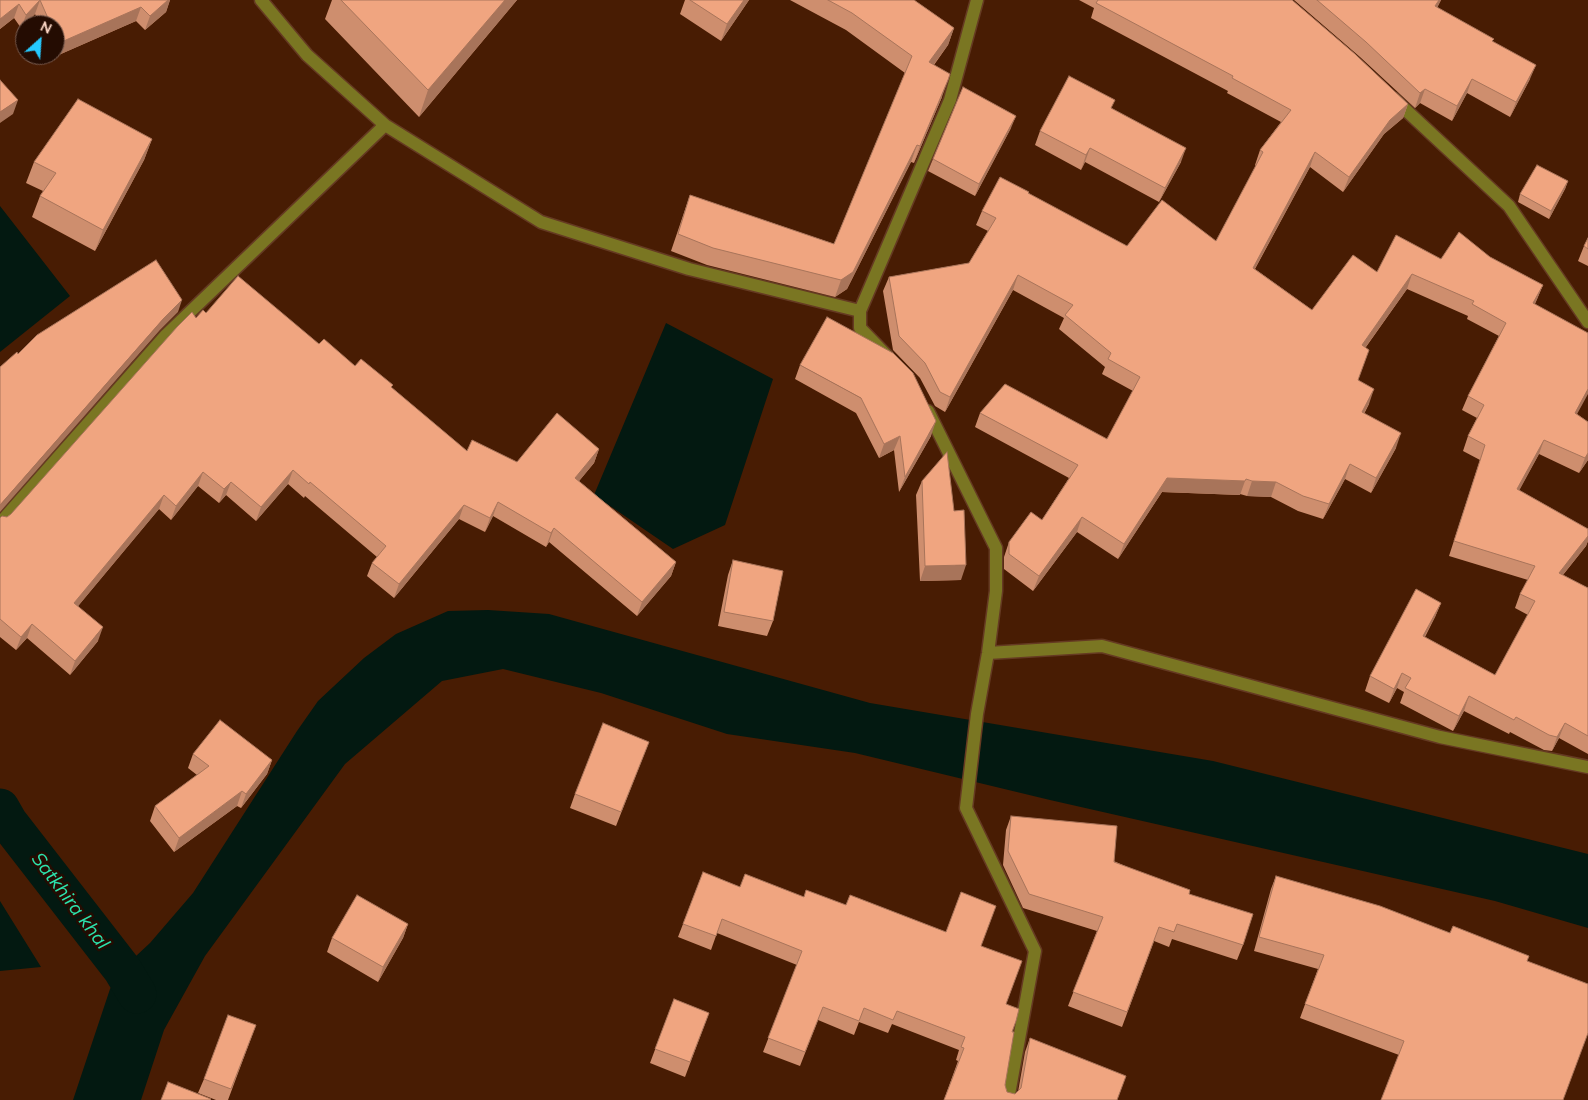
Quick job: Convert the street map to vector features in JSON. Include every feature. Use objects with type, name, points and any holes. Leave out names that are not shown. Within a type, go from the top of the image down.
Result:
[{"type":"street","points":[[261,0],[307,55],[385,125],[541,222],[689,269],[860,311]]},
{"type":"street","points":[[894,362],[860,328],[860,311],[950,100],[977,0]]},
{"type":"street","points":[[1383,89],[1509,206],[1588,322]]},
{"type":"street","points":[[0,523],[166,335],[385,125]]},
{"type":"street","points":[[922,400],[996,548],[996,591],[988,653],[977,714],[966,808],[1035,951],[1008,1100]]},
{"type":"street","points":[[988,653],[1102,646],[1440,737],[1588,766]]},
{"type":"shaded area","points":[[0,206],[70,296],[0,352]]},
{"type":"shaded area","points":[[666,323],[773,379],[725,525],[673,549],[594,495]]},
{"type":"shaded area","points":[[488,610],[549,614],[870,703],[1213,761],[1588,854],[1588,928],[1495,901],[1050,800],[855,753],[727,734],[601,693],[503,669],[442,681],[345,764],[205,956],[164,1030],[141,1100],[73,1100],[110,989],[122,969],[150,943],[193,893],[318,701],[364,658],[396,634],[448,611]]},
{"type":"shaded area","points":[[0,901],[41,967],[0,971]]},
{"type":"building","points":[[0,0],[40,0],[26,15],[19,4],[0,19]]},
{"type":"building","points":[[40,0],[168,0],[150,16],[141,7],[65,40],[65,15],[47,15]]},
{"type":"building","points":[[341,0],[505,0],[428,90]]},
{"type":"building","points":[[690,0],[744,0],[727,24]]},
{"type":"building","points":[[828,0],[914,0],[954,28],[929,62],[950,74],[920,146],[917,145],[853,272],[841,280],[713,248],[678,234],[690,195],[834,244],[912,56],[852,13]]},
{"type":"building","points":[[1098,0],[1292,0],[1355,54],[1408,104],[1390,120],[1349,177],[1315,152],[1253,268],[1312,310],[1353,255],[1377,272],[1396,235],[1441,259],[1459,232],[1490,257],[1543,285],[1533,303],[1588,333],[1588,389],[1575,413],[1588,422],[1588,453],[1585,458],[1544,440],[1517,489],[1588,529],[1588,536],[1559,573],[1588,588],[1588,736],[1565,723],[1557,737],[1549,735],[1516,717],[1514,720],[1469,696],[1459,716],[1405,688],[1411,678],[1402,673],[1394,689],[1370,676],[1416,589],[1441,603],[1423,636],[1495,675],[1535,601],[1520,594],[1535,566],[1454,541],[1485,445],[1468,436],[1484,405],[1468,396],[1506,323],[1472,304],[1474,301],[1412,274],[1362,345],[1369,350],[1358,380],[1374,389],[1362,412],[1401,433],[1376,478],[1350,464],[1329,504],[1303,496],[1276,482],[1246,479],[1245,481],[1167,478],[1124,544],[1082,517],[1039,576],[1009,554],[1009,542],[1031,512],[1042,520],[1078,465],[980,413],[1005,384],[1107,439],[1140,377],[1108,359],[1111,353],[1065,315],[1073,305],[1018,275],[950,397],[940,392],[925,363],[899,336],[889,277],[969,263],[996,218],[982,211],[1000,177],[1127,246],[1162,200],[1216,241],[1263,152],[1260,150],[1291,110],[1232,78],[1233,76],[1096,3]]},
{"type":"building","points":[[1317,0],[1439,0],[1435,6],[1536,65],[1516,102],[1472,79],[1457,106],[1425,89],[1420,93],[1366,42]]},
{"type":"building","points":[[1069,76],[1115,100],[1111,108],[1186,148],[1165,188],[1090,148],[1086,155],[1040,131]]},
{"type":"building","points":[[0,80],[18,100],[0,112]]},
{"type":"building","points":[[963,87],[1016,116],[979,184],[933,159]]},
{"type":"building","points":[[78,99],[152,139],[103,230],[40,196],[56,173],[34,162]]},
{"type":"building","points":[[1537,165],[1568,181],[1551,211],[1520,194]]},
{"type":"building","points":[[1588,238],[1588,249],[1584,246]]},
{"type":"building","points":[[156,260],[182,300],[164,318],[0,505],[0,367],[17,352],[18,354],[37,335]]},
{"type":"building","points":[[238,276],[319,344],[324,339],[355,366],[361,359],[467,451],[472,440],[517,462],[557,413],[599,449],[575,478],[676,562],[642,602],[554,528],[551,533],[498,502],[490,518],[464,505],[399,584],[372,563],[386,546],[293,470],[261,507],[231,482],[224,489],[203,472],[176,506],[164,495],[74,603],[103,627],[75,661],[32,624],[21,637],[0,619],[0,518],[11,514],[177,327],[192,312],[196,318],[203,310],[206,313]]},
{"type":"building","points":[[827,317],[893,353],[913,373],[936,421],[905,477],[900,436],[884,444],[861,398],[800,365]]},
{"type":"building","points":[[947,452],[954,511],[964,510],[966,565],[925,566],[922,481]]},
{"type":"building","points":[[733,560],[783,571],[773,621],[724,612]]},
{"type":"building","points":[[220,720],[272,760],[246,794],[242,791],[179,838],[155,806],[209,766],[193,754]]},
{"type":"building","points":[[603,723],[649,742],[621,812],[575,794]]},
{"type":"building","points":[[1011,816],[1117,826],[1114,862],[1190,890],[1189,894],[1253,914],[1243,945],[1177,924],[1174,932],[1159,927],[1127,1012],[1073,992],[1103,917],[1029,894],[1008,851]]},
{"type":"building","points":[[703,872],[740,887],[745,874],[804,897],[806,890],[846,905],[850,895],[946,932],[961,892],[996,906],[981,946],[1022,961],[1006,1004],[1019,1009],[1012,1032],[1014,1032],[1005,1085],[1007,1092],[1015,1094],[1021,1088],[1030,1038],[1126,1076],[1117,1100],[944,1100],[964,1048],[961,1047],[965,1037],[897,1011],[893,1020],[864,1008],[859,1021],[823,1007],[805,1052],[768,1038],[802,951],[722,919],[716,936],[683,924]]},
{"type":"building","points":[[1276,876],[1380,906],[1450,933],[1453,926],[1529,956],[1527,961],[1588,984],[1588,1033],[1563,1100],[1381,1100],[1404,1041],[1305,1004],[1324,955],[1259,937]]},
{"type":"building","points":[[357,895],[408,924],[383,967],[332,938]]},
{"type":"building","points":[[674,999],[709,1013],[690,1062],[655,1049]]},
{"type":"building","points":[[228,1015],[256,1025],[231,1089],[204,1079]]},
{"type":"building","points":[[168,1082],[211,1099],[161,1100]]},
{"type":"waterway","name":"Satkhira khal","points":[[0,808],[8,822],[122,969],[137,994]]}]
